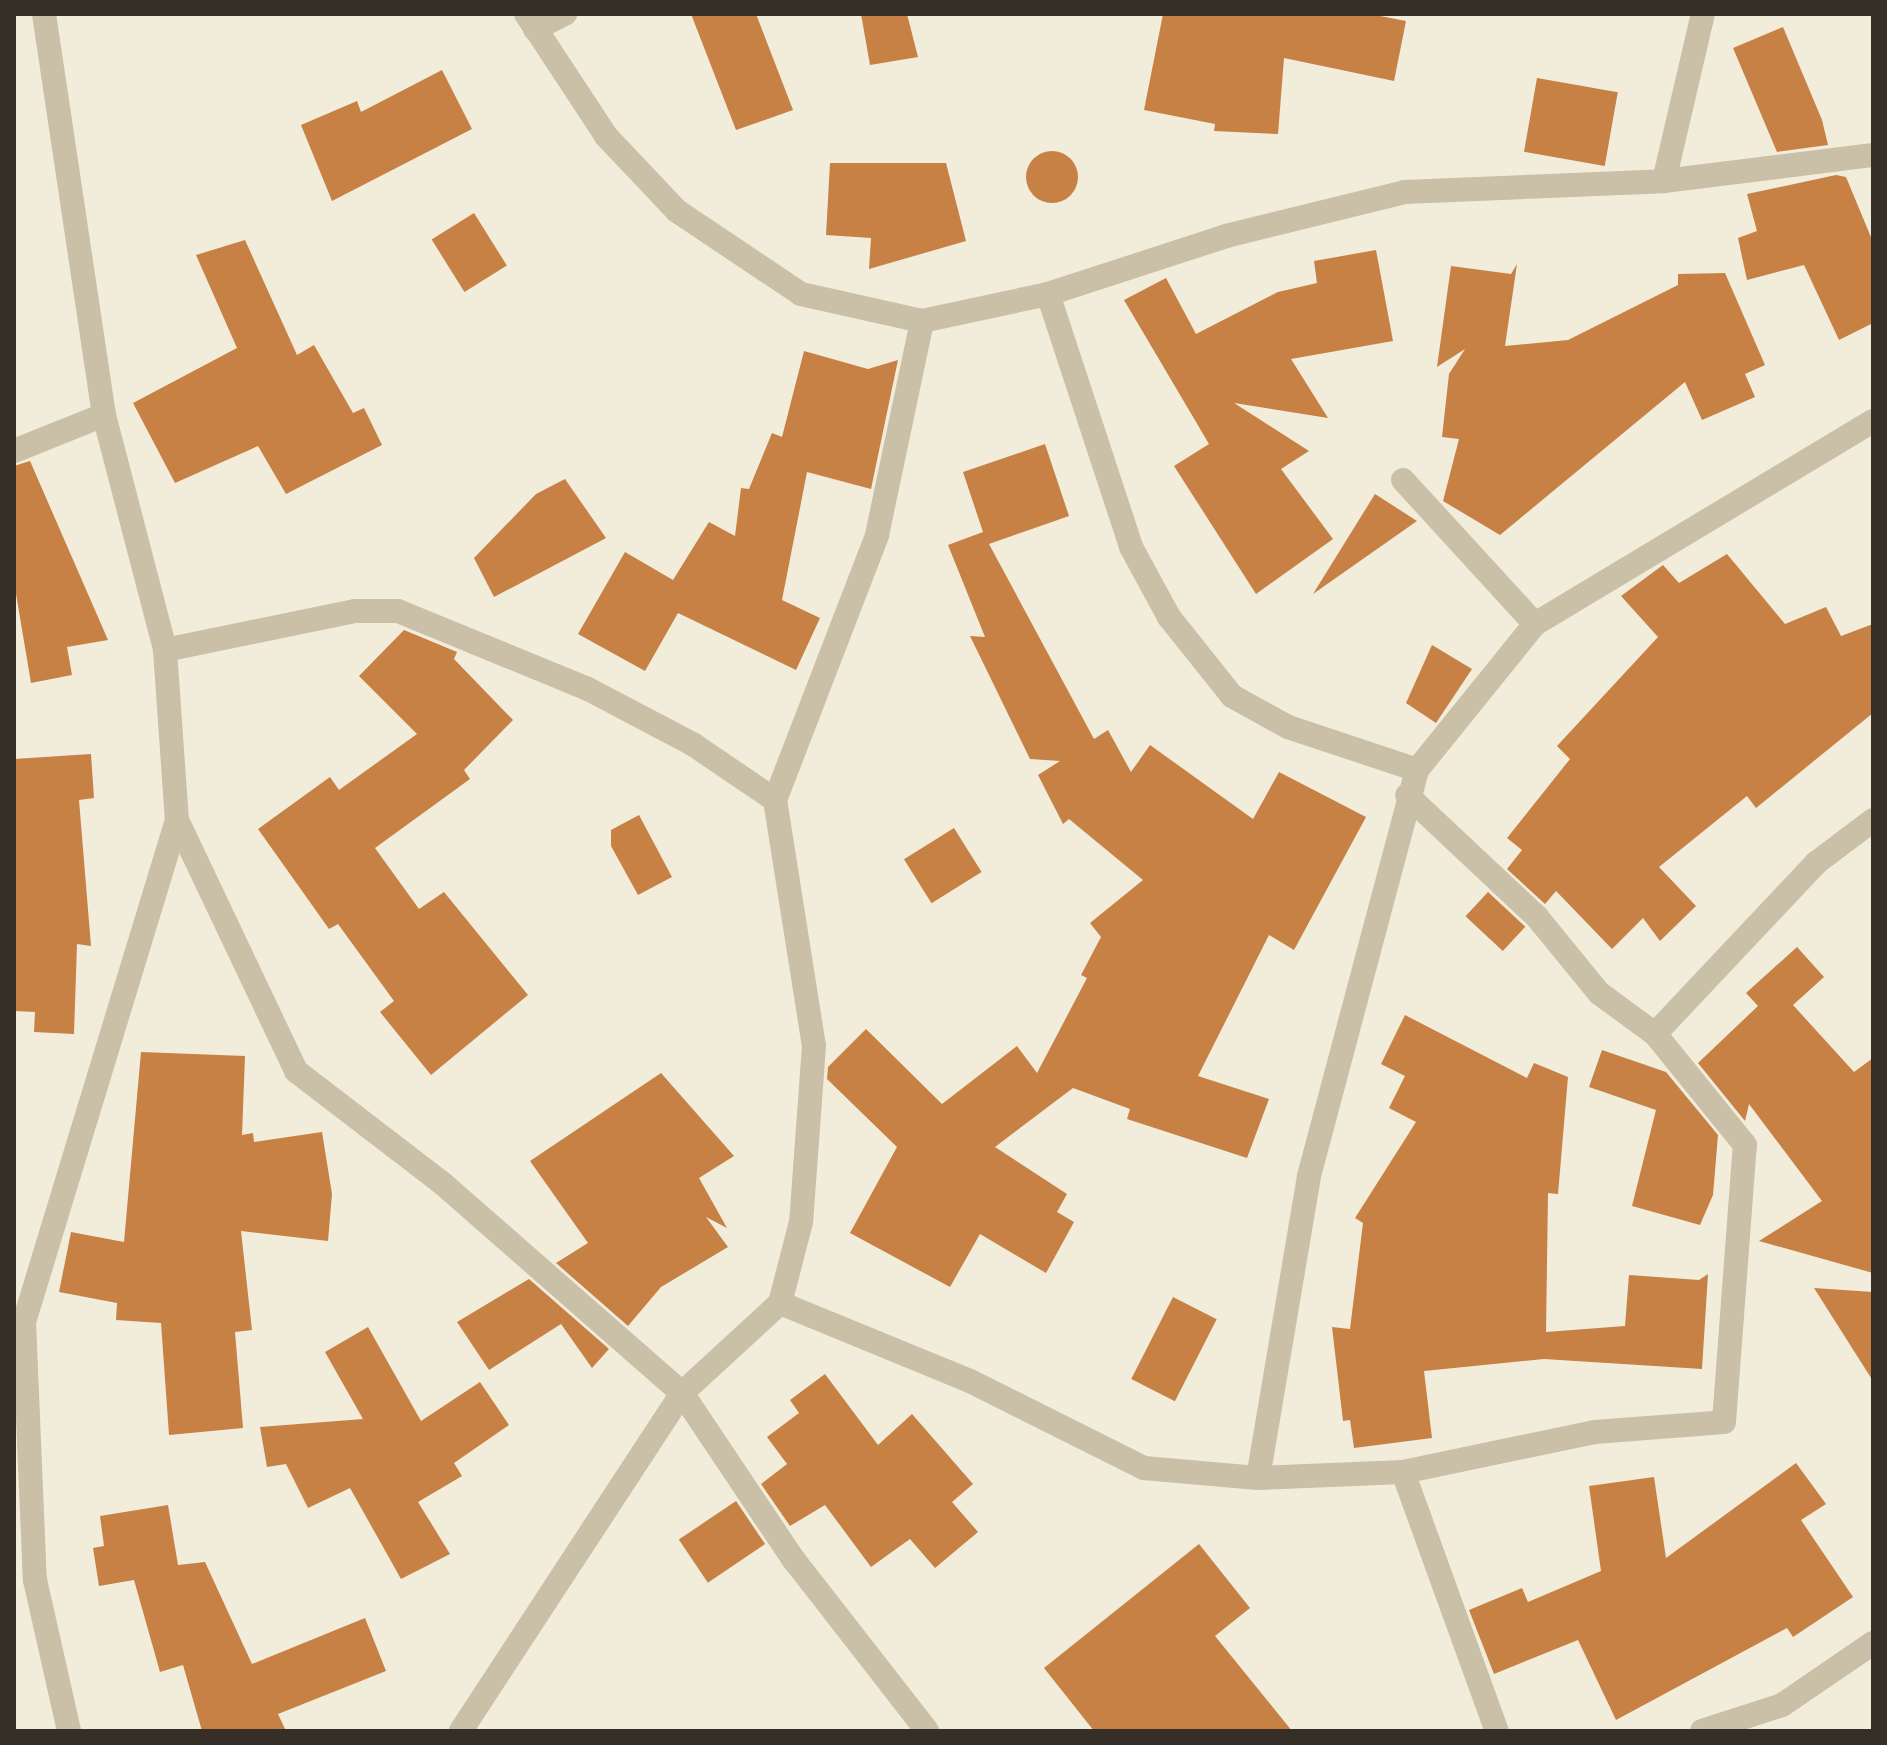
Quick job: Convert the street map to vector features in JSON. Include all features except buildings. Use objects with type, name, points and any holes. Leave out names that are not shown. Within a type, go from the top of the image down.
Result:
[{"type":"street","points":[[44,14],[104,415],[165,650],[177,820],[24,1322],[35,1580],[69,1731]]},
{"type":"street","points":[[565,14],[530,21],[606,136],[677,211],[801,294],[922,321],[1048,294],[1226,236],[1405,192],[1664,181],[1873,155]]},
{"type":"street","points":[[1664,181],[1703,14]]},
{"type":"street","points":[[1048,294],[1131,547],[1169,617],[1232,696],[1288,727],[1417,770]]},
{"type":"street","points":[[461,1731],[682,1393],[780,1303],[801,1222],[814,1046],[775,800],[877,535],[922,321]]},
{"type":"street","points":[[14,451],[104,415]]},
{"type":"street","points":[[1258,1478],[1309,1176],[1407,795],[1417,770],[1535,624],[1873,421]]},
{"type":"street","points":[[1403,480],[1535,624]]},
{"type":"street","points":[[165,650],[355,611],[398,611],[588,689],[694,745],[775,800]]},
{"type":"street","points":[[780,1303],[970,1381],[1144,1468],[1258,1478],[1403,1472],[1581,1434],[1724,1422],[1745,1145],[1655,1034],[1599,993],[1537,917],[1407,795]]},
{"type":"street","points":[[177,820],[296,1071],[442,1183],[682,1393],[794,1560],[927,1731]]},
{"type":"street","points":[[1655,1034],[1816,863],[1873,820]]},
{"type":"street","points":[[1403,1472],[1497,1731]]},
{"type":"street","points":[[1702,1731],[1782,1705],[1873,1643]]}]
